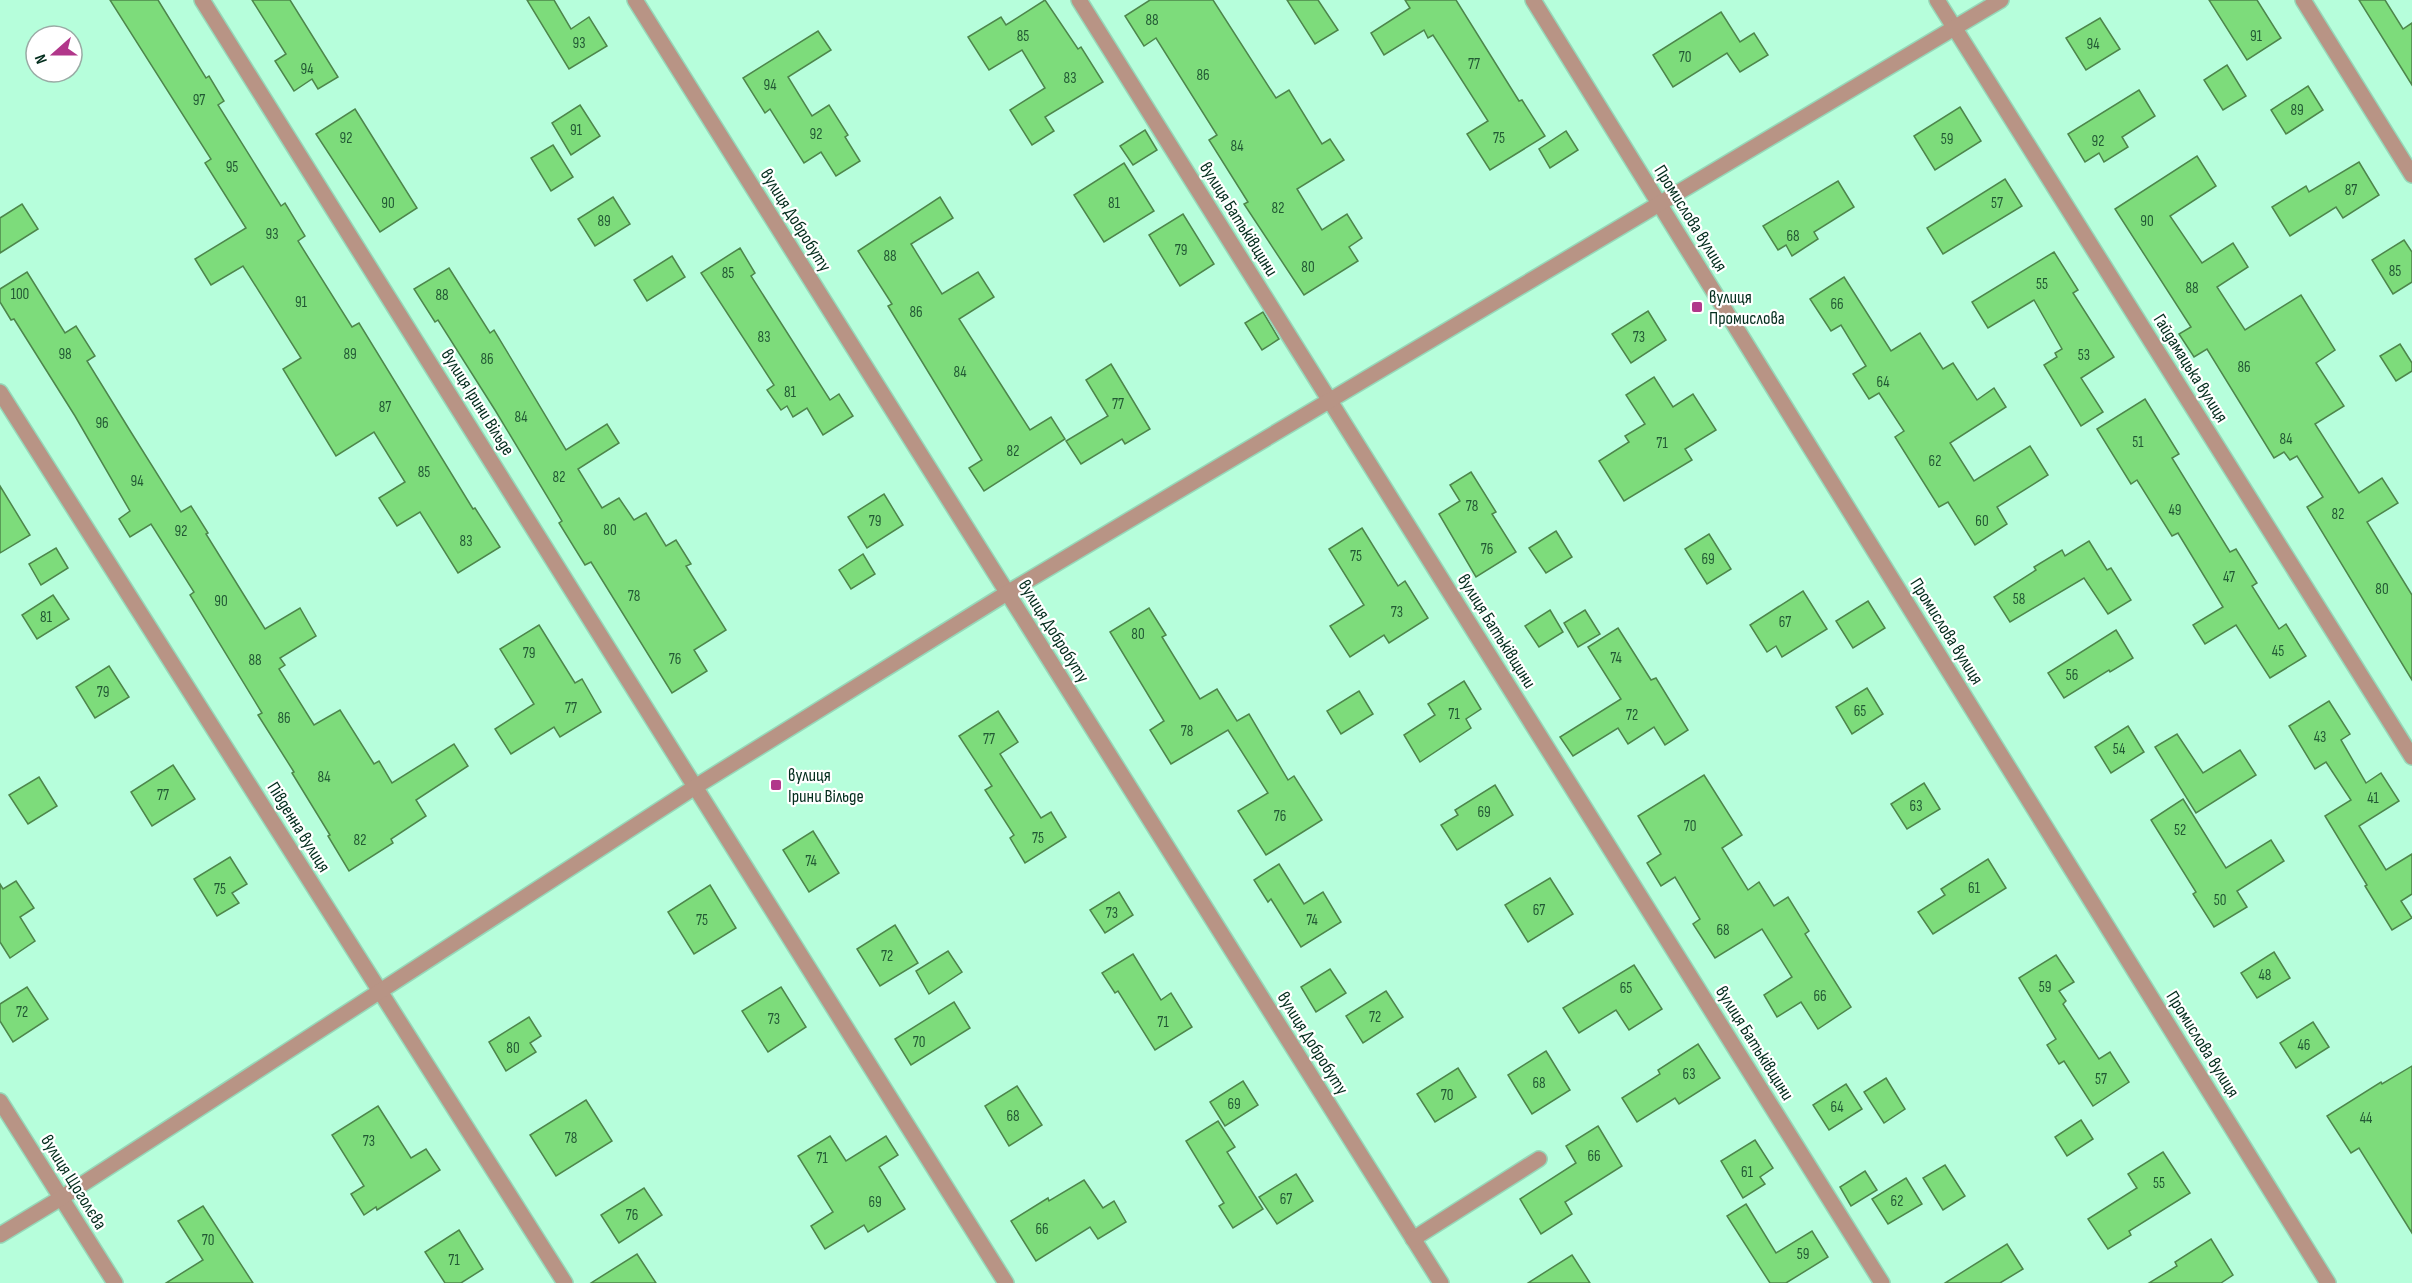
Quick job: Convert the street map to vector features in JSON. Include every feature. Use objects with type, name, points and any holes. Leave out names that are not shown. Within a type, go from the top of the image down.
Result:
[{"type":"street","name":"вулиця Ірини Вільде","points":[[202,0],[1006,1283]]},
{"type":"street","name":"вулиця Добробуту","points":[[635,0],[1441,1283]]},
{"type":"street","name":"вулиця Батьківщини","points":[[1079,0],[1882,1283]]},
{"type":"street","name":"Промислова вулиця","points":[[1533,0],[2328,1283]]},
{"type":"street","name":"Гайдамацька вулиця","points":[[1937,0],[2412,757]]},
{"type":"street","points":[[0,1235],[61,1198],[696,787],[1007,593],[1329,399],[1660,206],[2001,0]]},
{"type":"street","points":[[2302,0],[2412,175]]},
{"type":"street","name":"Південна вулиця","points":[[0,392],[565,1283]]},
{"type":"street","name":"вулиця Щоголєва","points":[[0,1101],[116,1283]]},
{"type":"street","points":[[1413,1239],[1539,1159]]},
{"type":"building","points":[[110,0],[158,0],[206,78],[209,76],[224,101],[218,105],[281,206],[285,203],[305,236],[298,241],[352,327],[359,323],[473,509],[475,508],[500,547],[458,573],[420,512],[397,526],[379,498],[405,482],[374,432],[336,456],[283,369],[301,358],[243,266],[211,285],[195,259],[246,228],[205,163],[211,159]]},
{"type":"building","points":[[252,0],[290,0],[338,77],[318,89],[312,79],[294,91],[275,61],[286,54]]},
{"type":"building","points":[[527,0],[554,0],[571,29],[589,17],[607,46],[569,69]]},
{"type":"building","points":[[1045,0],[1078,49],[1081,47],[1103,82],[1045,117],[1054,131],[1032,145],[1010,110],[1045,88],[1022,50],[989,70],[968,37],[1001,17],[1006,25]]},
{"type":"building","points":[[1150,0],[1213,0],[1276,98],[1289,90],[1322,144],[1330,139],[1344,160],[1297,189],[1322,230],[1347,214],[1362,238],[1349,247],[1358,261],[1304,295],[1244,204],[1248,202],[1209,140],[1217,135],[1156,38],[1144,46],[1125,16]]},
{"type":"building","points":[[1287,0],[1318,0],[1338,30],[1315,44]]},
{"type":"building","points":[[1405,0],[1456,0],[1519,101],[1522,100],[1545,136],[1490,170],[1467,134],[1488,121],[1433,35],[1428,38],[1424,30],[1384,55],[1371,33],[1410,8]]},
{"type":"building","points":[[2209,0],[2257,0],[2281,38],[2247,60]]},
{"type":"building","points":[[2359,0],[2385,0],[2403,29],[2412,23],[2412,85]]},
{"type":"building","points":[[1721,12],[1740,42],[1754,33],[1768,55],[1740,72],[1727,53],[1673,87],[1653,55]]},
{"type":"building","points":[[2100,18],[2120,49],[2086,70],[2066,38]]},
{"type":"building","points":[[818,31],[831,50],[788,77],[812,116],[829,105],[848,135],[845,137],[860,161],[836,176],[821,152],[804,163],[770,109],[765,113],[743,78]]},
{"type":"building","points":[[2227,65],[2246,96],[2223,110],[2204,80]]},
{"type":"building","points":[[2308,86],[2323,110],[2286,134],[2271,110]]},
{"type":"building","points":[[2139,90],[2155,116],[2122,137],[2128,147],[2104,162],[2099,153],[2085,162],[2068,134]]},
{"type":"building","points":[[580,105],[600,136],[571,155],[552,123]]},
{"type":"building","points":[[1960,107],[1981,141],[1935,170],[1914,136]]},
{"type":"building","points":[[355,109],[417,208],[380,232],[316,134]]},
{"type":"building","points":[[1145,130],[1157,150],[1133,165],[1120,146]]},
{"type":"building","points":[[1566,131],[1578,150],[1550,168],[1539,149]]},
{"type":"building","points":[[553,145],[573,177],[551,191],[531,158]]},
{"type":"building","points":[[2197,156],[2216,186],[2170,216],[2202,263],[2233,243],[2248,267],[2217,287],[2245,330],[2301,295],[2335,350],[2316,363],[2344,406],[2315,424],[2359,493],[2382,478],[2398,503],[2367,522],[2412,595],[2412,680],[2307,507],[2323,497],[2297,456],[2290,460],[2284,452],[2274,458],[2207,349],[2194,357],[2179,334],[2191,327],[2115,209]]},
{"type":"building","points":[[2359,162],[2379,195],[2343,218],[2336,207],[2290,236],[2272,207],[2306,186],[2309,192]]},
{"type":"building","points":[[1124,163],[1154,211],[1104,242],[1074,195]]},
{"type":"building","points":[[2005,179],[2022,206],[1943,254],[1927,228]]},
{"type":"building","points":[[1838,181],[1854,207],[1814,232],[1818,239],[1792,256],[1786,245],[1778,250],[1763,226]]},
{"type":"building","points":[[613,197],[630,224],[595,246],[578,219]]},
{"type":"building","points":[[940,197],[953,218],[911,244],[942,294],[978,272],[994,297],[959,319],[1030,430],[1051,417],[1065,439],[984,491],[969,468],[982,460],[888,306],[892,304],[858,251]]},
{"type":"building","points":[[22,204],[38,229],[0,253],[0,218]]},
{"type":"building","points":[[1183,214],[1214,264],[1180,286],[1149,235]]},
{"type":"building","points":[[2404,240],[2412,252],[2412,282],[2393,294],[2372,260]]},
{"type":"building","points":[[740,248],[755,273],[751,276],[830,400],[839,394],[853,416],[823,435],[807,408],[793,417],[787,406],[781,410],[767,390],[774,385],[701,273]]},
{"type":"building","points":[[2054,252],[2078,290],[2073,293],[2114,357],[2081,378],[2103,412],[2081,426],[2044,365],[2057,357],[2055,353],[2062,349],[2034,300],[1988,328],[1972,302]]},
{"type":"building","points":[[672,256],[685,277],[647,301],[634,280]]},
{"type":"building","points":[[449,268],[490,333],[494,330],[566,450],[607,424],[619,443],[578,469],[602,508],[619,498],[634,520],[646,513],[666,546],[676,540],[691,564],[686,566],[726,630],[694,650],[707,671],[672,693],[591,562],[585,565],[559,523],[562,521],[495,410],[438,320],[435,322],[414,289]]},
{"type":"building","points":[[27,272],[65,333],[76,326],[95,356],[87,361],[129,429],[181,512],[191,506],[265,629],[300,608],[316,636],[280,658],[285,665],[279,669],[314,725],[340,710],[374,764],[379,761],[392,783],[454,744],[468,766],[416,800],[426,816],[391,839],[393,843],[349,871],[292,773],[294,772],[258,715],[262,713],[190,595],[194,592],[151,524],[130,537],[119,519],[130,511],[75,416],[14,319],[11,320],[0,302],[0,289]]},
{"type":"building","points":[[1844,277],[1891,351],[1920,333],[1943,369],[1953,363],[1977,400],[1994,388],[2006,407],[1950,443],[1974,481],[2030,446],[2048,475],[1997,507],[2007,524],[1975,545],[1948,502],[1939,507],[1895,437],[1904,431],[1879,393],[1869,399],[1853,374],[1866,366],[1841,325],[1831,331],[1810,299]]},
{"type":"building","points":[[1648,311],[1666,340],[1631,363],[1612,334]]},
{"type":"building","points":[[1263,312],[1279,339],[1262,350],[1245,323]]},
{"type":"building","points":[[2400,344],[2412,363],[2412,371],[2396,381],[2380,356]]},
{"type":"building","points":[[1111,364],[1150,429],[1125,444],[1122,439],[1081,464],[1066,441],[1108,416],[1086,380]]},
{"type":"building","points":[[1654,377],[1673,407],[1693,394],[1716,430],[1685,449],[1692,460],[1624,501],[1599,461],[1629,442],[1625,436],[1645,424],[1626,395]]},
{"type":"building","points":[[2145,399],[2179,454],[2172,458],[2230,552],[2236,549],[2257,583],[2252,586],[2279,629],[2286,624],[2306,656],[2270,678],[2236,625],[2205,644],[2193,625],[2223,607],[2178,533],[2172,536],[2137,480],[2131,484],[2097,429]]},
{"type":"building","points":[[1471,472],[1496,512],[1492,514],[1516,552],[1476,577],[1439,514],[1460,501],[1450,485]]},
{"type":"building","points":[[0,486],[30,535],[0,553]]},
{"type":"building","points":[[884,494],[903,525],[867,548],[848,517]]},
{"type":"building","points":[[1362,528],[1398,586],[1405,581],[1428,618],[1389,643],[1384,635],[1350,657],[1330,626],[1364,605],[1329,549]]},
{"type":"building","points":[[1556,531],[1572,557],[1546,573],[1529,548]]},
{"type":"building","points":[[1709,534],[1731,569],[1707,584],[1685,549]]},
{"type":"building","points":[[2089,541],[2107,570],[2111,568],[2131,600],[2108,614],[2084,578],[2010,622],[1994,597],[2036,570],[2034,567],[2062,550],[2065,556]]},
{"type":"building","points":[[56,548],[68,568],[41,585],[29,564]]},
{"type":"building","points":[[863,554],[875,574],[851,589],[839,570]]},
{"type":"building","points":[[1803,591],[1827,629],[1782,657],[1776,646],[1767,652],[1750,625]]},
{"type":"building","points":[[53,595],[69,619],[37,639],[22,615]]},
{"type":"building","points":[[1868,601],[1885,628],[1853,648],[1836,621]]},
{"type":"building","points":[[1149,608],[1166,635],[1162,637],[1200,699],[1217,689],[1237,721],[1249,714],[1288,780],[1294,776],[1322,820],[1266,855],[1238,811],[1268,793],[1228,730],[1171,764],[1150,730],[1164,721],[1110,632]]},
{"type":"building","points":[[1550,610],[1563,632],[1539,647],[1525,626]]},
{"type":"building","points":[[1585,610],[1600,634],[1578,647],[1564,623]]},
{"type":"building","points":[[539,625],[575,683],[582,679],[601,712],[560,737],[554,727],[511,754],[495,729],[534,704],[500,649]]},
{"type":"building","points":[[1618,628],[1651,680],[1656,678],[1688,730],[1665,745],[1654,727],[1628,744],[1618,728],[1573,756],[1560,737],[1621,699],[1588,647]]},
{"type":"building","points":[[2116,630],[2133,658],[2064,698],[2048,673]]},
{"type":"building","points":[[109,666],[129,697],[95,718],[76,687]]},
{"type":"building","points":[[1464,681],[1481,709],[1466,719],[1471,728],[1420,762],[1404,735],[1435,715],[1428,704]]},
{"type":"building","points":[[1867,688],[1883,714],[1852,734],[1836,707]]},
{"type":"building","points":[[1359,691],[1373,714],[1341,734],[1327,711]]},
{"type":"building","points":[[2329,701],[2350,734],[2341,740],[2366,783],[2381,773],[2399,801],[2359,826],[2386,870],[2412,854],[2412,894],[2401,901],[2412,918],[2392,930],[2325,816],[2351,800],[2326,762],[2315,769],[2289,726]]},
{"type":"building","points":[[998,711],[1018,742],[1000,754],[1041,818],[1051,812],[1066,837],[1025,863],[1010,838],[1014,835],[985,790],[992,786],[959,736]]},
{"type":"building","points":[[2128,726],[2144,752],[2111,773],[2095,747]]},
{"type":"building","points":[[2177,734],[2203,773],[2240,750],[2256,775],[2196,813],[2155,747]]},
{"type":"building","points":[[173,765],[195,799],[152,826],[131,792]]},
{"type":"building","points":[[1704,775],[1742,835],[1722,848],[1748,890],[1759,882],[1774,906],[1788,897],[1809,931],[1805,934],[1851,1007],[1818,1029],[1801,1002],[1777,1017],[1764,995],[1792,977],[1762,929],[1715,958],[1693,924],[1700,919],[1675,877],[1661,886],[1647,863],[1661,854],[1638,816]]},
{"type":"building","points":[[39,777],[57,806],[28,824],[9,795]]},
{"type":"building","points":[[1924,783],[1940,809],[1907,829],[1891,804]]},
{"type":"building","points":[[1495,785],[1513,815],[1457,850],[1441,825],[1458,815],[1455,810]]},
{"type":"building","points":[[2183,799],[2226,868],[2271,840],[2284,861],[2237,891],[2247,907],[2214,927],[2193,894],[2196,892],[2151,820]]},
{"type":"building","points":[[813,831],[839,873],[809,892],[783,850]]},
{"type":"building","points":[[230,857],[247,884],[232,893],[239,903],[217,916],[194,879]]},
{"type":"building","points":[[1988,859],[2006,888],[1933,934],[1918,912],[1945,895],[1941,889]]},
{"type":"building","points":[[1279,864],[1304,904],[1323,892],[1341,922],[1301,947],[1271,899],[1268,902],[1254,880]]},
{"type":"building","points":[[1550,878],[1573,914],[1528,942],[1505,905]]},
{"type":"building","points":[[16,881],[34,908],[20,917],[35,941],[10,958],[0,942],[0,884],[3,889]]},
{"type":"building","points":[[710,885],[736,928],[694,954],[668,912]]},
{"type":"building","points":[[1119,892],[1133,915],[1105,933],[1090,910]]},
{"type":"building","points":[[895,925],[918,963],[880,986],[857,949]]},
{"type":"building","points":[[948,951],[962,972],[929,994],[916,971]]},
{"type":"building","points":[[2274,952],[2290,978],[2257,998],[2241,973]]},
{"type":"building","points":[[1133,954],[1161,1000],[1171,993],[1192,1027],[1155,1050],[1118,991],[1115,993],[1102,973]]},
{"type":"building","points":[[2056,955],[2074,982],[2059,991],[2066,1001],[2063,1004],[2099,1059],[2110,1052],[2129,1082],[2093,1106],[2064,1061],[2059,1064],[2047,1045],[2056,1039],[2019,978]]},
{"type":"building","points":[[1634,965],[1662,1009],[1629,1030],[1616,1010],[1579,1033],[1563,1008]]},
{"type":"building","points":[[1330,969],[1346,993],[1316,1012],[1301,987]]},
{"type":"building","points":[[27,987],[48,1019],[13,1042],[0,1021],[0,1004]]},
{"type":"building","points":[[781,987],[806,1027],[768,1052],[742,1011]]},
{"type":"building","points":[[1386,991],[1403,1017],[1363,1043],[1346,1016]]},
{"type":"building","points":[[954,1002],[970,1028],[911,1065],[895,1039]]},
{"type":"building","points":[[529,1017],[541,1036],[530,1043],[536,1052],[506,1071],[489,1042]]},
{"type":"building","points":[[2313,1022],[2329,1047],[2296,1068],[2280,1043]]},
{"type":"building","points":[[1698,1044],[1720,1078],[1679,1104],[1675,1098],[1637,1122],[1622,1098],[1660,1074],[1658,1070]]},
{"type":"building","points":[[1546,1051],[1570,1090],[1532,1114],[1508,1075]]},
{"type":"building","points":[[2412,1066],[2412,1233],[2359,1148],[2351,1153],[2327,1116],[2381,1082],[2382,1084]]},
{"type":"building","points":[[1458,1068],[1476,1097],[1435,1122],[1417,1094]]},
{"type":"building","points":[[1886,1078],[1905,1109],[1884,1123],[1864,1092]]},
{"type":"building","points":[[1243,1081],[1258,1105],[1225,1126],[1210,1102]]},
{"type":"building","points":[[1846,1084],[1862,1109],[1829,1130],[1813,1105]]},
{"type":"building","points":[[1017,1086],[1042,1125],[1009,1146],[985,1106]]},
{"type":"building","points":[[586,1100],[612,1141],[556,1176],[530,1135]]},
{"type":"building","points":[[378,1106],[411,1158],[426,1149],[440,1170],[377,1210],[376,1207],[364,1215],[351,1194],[364,1186],[332,1135]]},
{"type":"building","points":[[2081,1120],[2093,1139],[2067,1156],[2055,1137]]},
{"type":"building","points":[[1218,1121],[1235,1147],[1227,1152],[1263,1209],[1233,1228],[1219,1206],[1224,1203],[1186,1141]]},
{"type":"building","points":[[1598,1126],[1622,1166],[1565,1202],[1572,1214],[1541,1234],[1520,1199],[1576,1163],[1566,1146]]},
{"type":"building","points":[[830,1136],[846,1161],[886,1136],[898,1155],[879,1167],[905,1209],[868,1232],[864,1225],[825,1249],[811,1226],[833,1212],[798,1156]]},
{"type":"building","points":[[1755,1140],[1773,1168],[1760,1177],[1765,1184],[1743,1198],[1721,1161]]},
{"type":"building","points":[[2163,1152],[2190,1193],[2129,1231],[2131,1235],[2108,1249],[2088,1219],[2137,1188],[2128,1174]]},
{"type":"building","points":[[1945,1165],[1965,1196],[1943,1210],[1923,1178]]},
{"type":"building","points":[[1865,1171],[1877,1190],[1851,1206],[1840,1187]]},
{"type":"building","points":[[1296,1174],[1313,1201],[1277,1224],[1259,1197]]},
{"type":"building","points":[[1906,1178],[1922,1204],[1888,1224],[1872,1199]]},
{"type":"building","points":[[1084,1180],[1103,1208],[1114,1201],[1126,1222],[1098,1239],[1090,1227],[1036,1261],[1011,1221],[1048,1198],[1049,1201]]},
{"type":"building","points":[[644,1188],[662,1215],[619,1243],[601,1215]]},
{"type":"building","points":[[1746,1204],[1776,1253],[1812,1231],[1828,1257],[1786,1283],[1770,1283],[1727,1216]]},
{"type":"building","points":[[203,1206],[253,1283],[166,1283],[203,1260],[178,1221]]},
{"type":"building","points":[[459,1230],[483,1269],[461,1283],[445,1283],[425,1252]]},
{"type":"building","points":[[2211,1239],[2233,1275],[2221,1283],[2149,1283],[2177,1266],[2175,1262]]},
{"type":"building","points":[[2007,1244],[2023,1269],[2000,1283],[1945,1283]]},
{"type":"building","points":[[637,1254],[656,1283],[591,1283]]},
{"type":"building","points":[[1572,1255],[1590,1283],[1528,1283]]},
{"type":"place","name":"вулиця Промислова","points":[[1697,307]]},
{"type":"place","name":"вулиця Ірини Вільде","points":[[776,785]]}]
